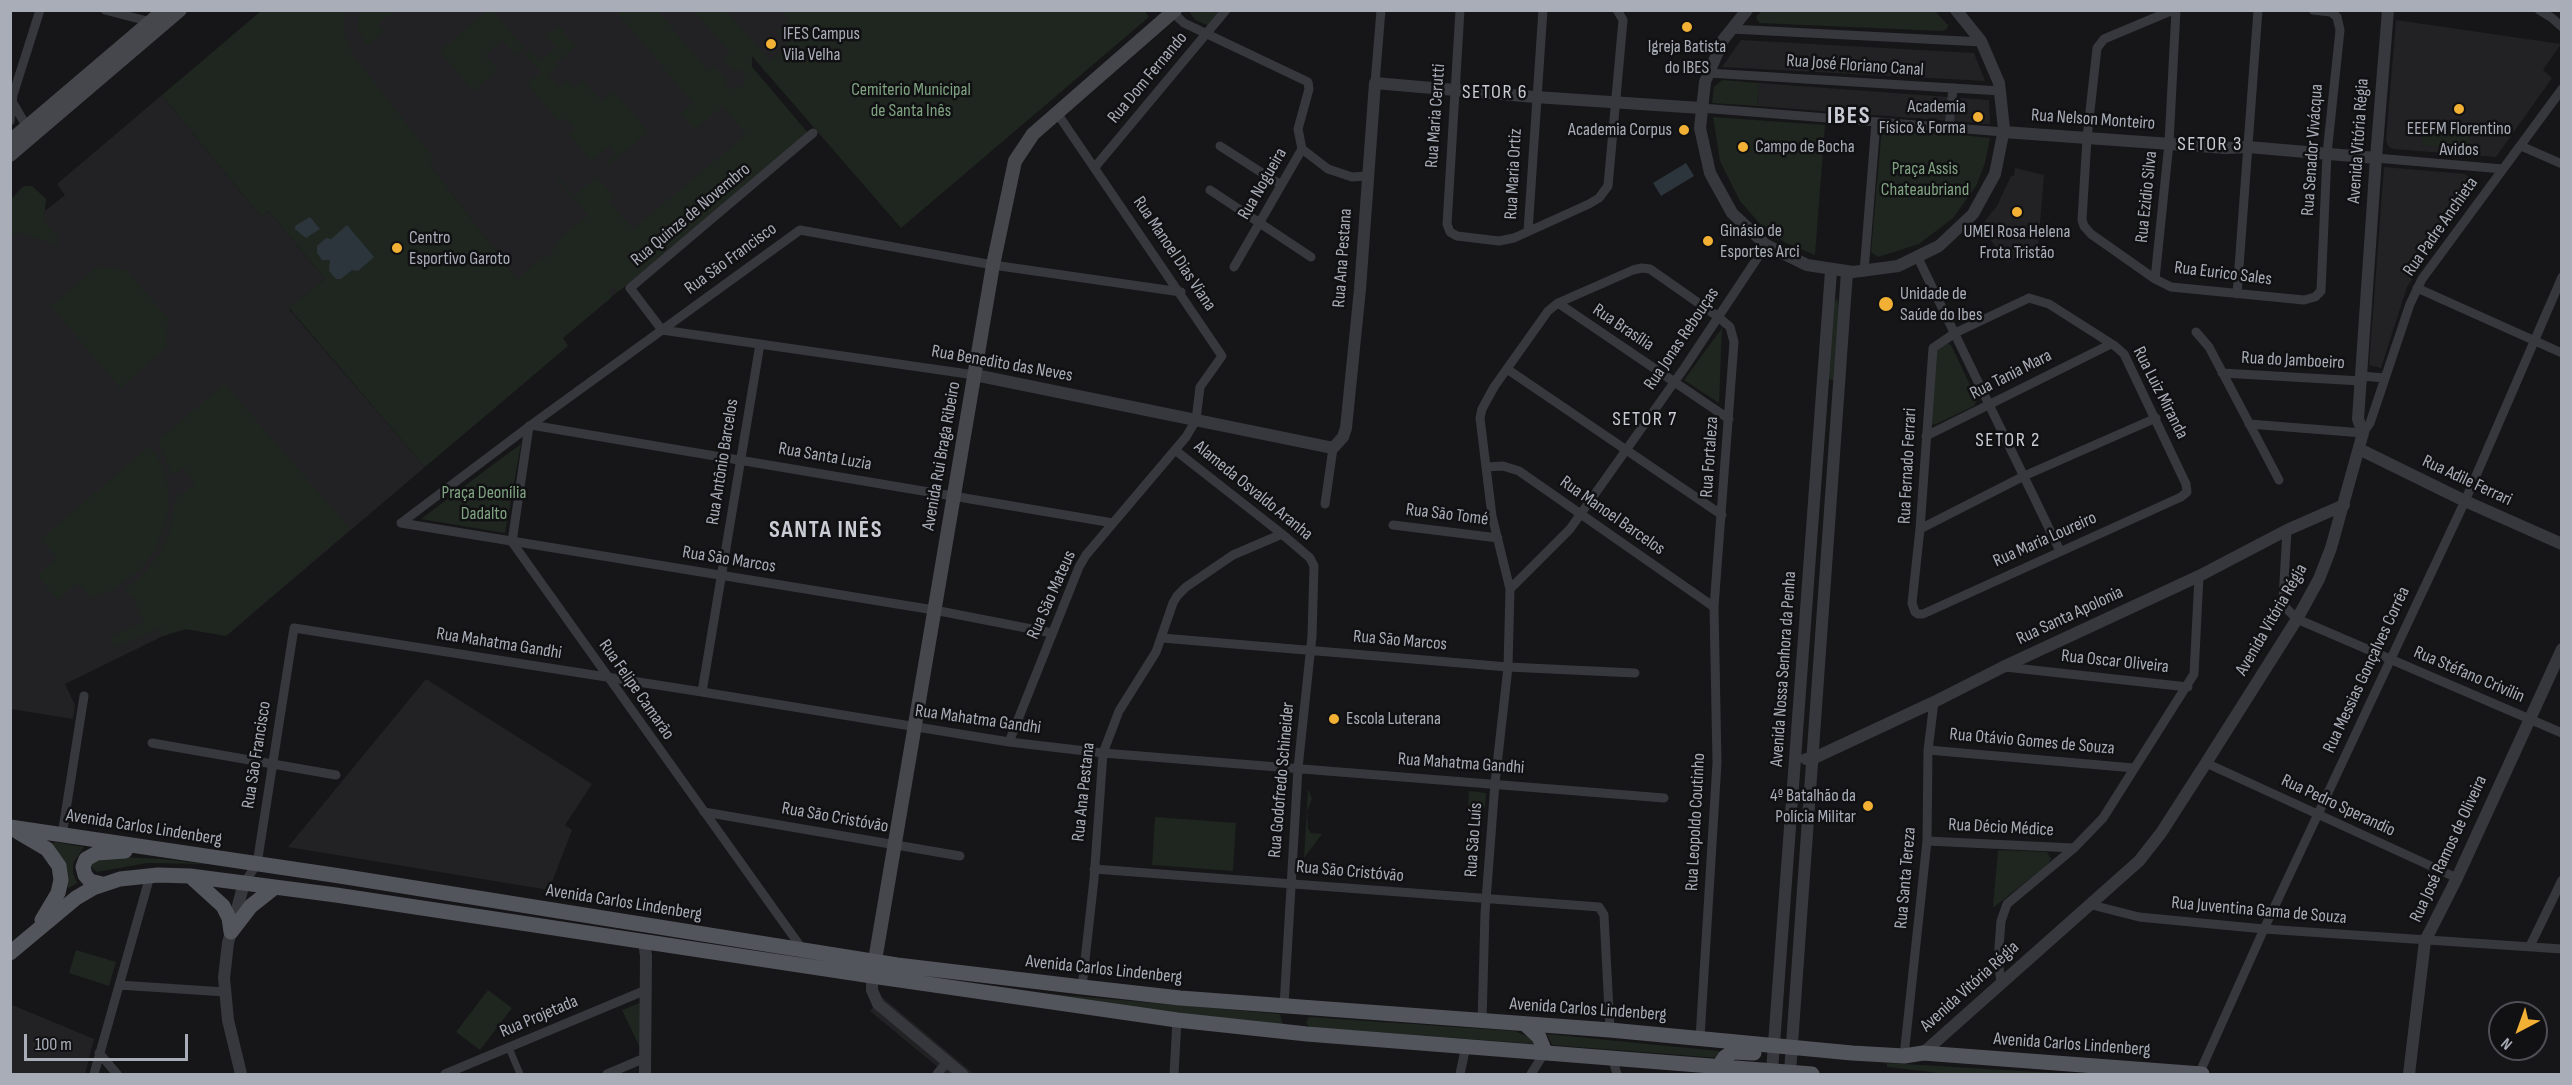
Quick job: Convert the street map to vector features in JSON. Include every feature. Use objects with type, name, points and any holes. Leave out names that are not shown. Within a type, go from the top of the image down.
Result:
[{"type":"main road","points":[[11,149],[164,10]]},
{"type":"main road","points":[[152,21],[180,10]]},
{"type":"main road","name":"Avenida Rui Braga Ribeiro","points":[[873,969],[993,265],[1015,161],[1033,134],[1172,11]]},
{"type":"main road","points":[[10,827],[47,849],[56,860],[60,873],[58,893],[32,935]]},
{"type":"main road","name":"Avenida Carlos Lindenberg","points":[[10,827],[803,950],[873,969],[1177,1020],[1307,1034],[1612,1057],[1717,1070],[1812,1074]]},
{"type":"main road","points":[[102,884],[90,881],[85,875],[83,863],[90,856],[102,852],[157,849]]},
{"type":"main road","points":[[230,861],[244,883]]},
{"type":"main road","name":"Avenida Carlos Lindenberg","points":[[10,953],[76,898],[102,884],[150,876],[190,876],[644,941],[873,969],[1284,1006],[1610,1030],[1791,1048],[1904,1056],[1923,1053],[2200,1074]]},
{"type":"main road","points":[[190,876],[223,906],[229,918],[231,932]]},
{"type":"main road","points":[[231,932],[251,906],[274,887]]},
{"type":"main road","points":[[643,925],[644,941]]},
{"type":"main road","points":[[1284,1006],[1291,1020],[1307,1034]]},
{"type":"main road","points":[[1525,1024],[1539,1036],[1545,1052]]},
{"type":"main road","points":[[1717,1070],[1725,1057],[1732,1052],[1763,1054],[1774,1046]]},
{"type":"street","points":[[10,121],[12,98],[40,10]]},
{"type":"street","points":[[105,10],[152,21]]},
{"type":"street","name":"Rua Dom Fernando","points":[[1095,167],[1226,10]]},
{"type":"street","name":"Rua Ana Pestana","points":[[1325,504],[1333,448],[1343,437],[1346,428],[1360,289],[1381,10]]},
{"type":"street","name":"Rua Maria Cerutti","points":[[1460,10],[1447,224],[1450,232],[1457,236],[1499,241],[1514,238],[1528,231]]},
{"type":"street","name":"Rua Maria Ortiz","points":[[1528,231],[1535,97],[1543,10]]},
{"type":"street","points":[[1528,231],[1599,198],[1608,186],[1623,20],[1617,10]]},
{"type":"street","points":[[1747,10],[1731,29],[1716,53],[1708,73],[1701,108],[1702,143],[1716,187],[1732,213],[1766,245],[1793,260],[1831,271],[1847,272],[1864,272],[1898,266],[1918,258],[1952,236],[1981,201],[1995,174],[2004,132],[2001,91],[1995,68],[1982,42],[1956,10]]},
{"type":"street","points":[[2087,138],[2097,48],[2104,39],[2175,10]]},
{"type":"street","name":"Rua Ezidio Silva","points":[[2155,279],[2169,143],[2175,10]]},
{"type":"street","points":[[2237,294],[2258,10]]},
{"type":"street","name":"Rua Senador Vivácqua","points":[[2313,10],[2331,12],[2337,17],[2340,30],[2327,154],[2319,294]]},
{"type":"street","name":"Avenida Vitória Régia","points":[[1923,1053],[2139,861],[2161,833],[2206,763],[2297,619],[2319,579],[2344,505],[2363,433],[2358,419],[2388,10]]},
{"type":"street","points":[[2538,10],[2562,27]]},
{"type":"street","points":[[1172,11],[1184,22],[1207,33]]},
{"type":"street","points":[[1731,29],[1982,42]]},
{"type":"street","name":"Rua Nogueira","points":[[1207,33],[1305,79],[1309,89],[1298,129],[1302,148],[1234,267]]},
{"type":"street","name":"Rua José Floriano Canal","points":[[1708,73],[2001,91]]},
{"type":"street","points":[[1375,83],[1454,91],[2004,132]]},
{"type":"street","points":[[1949,127],[1953,88]]},
{"type":"street","name":"Rua Padre Anchieta","points":[[2363,433],[2370,423],[2417,288],[2562,89]]},
{"type":"street","points":[[12,98],[30,131]]},
{"type":"street","name":"Rua Manoel Dias Viana","points":[[1057,113],[1181,292],[1222,356],[1200,387],[1196,420]]},
{"type":"street","points":[[1864,272],[1876,122]]},
{"type":"street","name":"Rua Nelson Monteiro","points":[[2004,132],[2226,148],[2248,147],[2503,169]]},
{"type":"street","name":"Rua Quinze de Novembro","points":[[662,330],[630,288],[813,133]]},
{"type":"street","name":"Rua Eurico Sales","points":[[2087,138],[2082,220],[2084,226],[2091,234],[2155,279],[2184,290],[2304,300],[2319,294]]},
{"type":"street","points":[[1220,146],[1281,185]]},
{"type":"street","points":[[2521,146],[2562,164]]},
{"type":"street","points":[[1302,148],[1328,170],[1352,177],[1367,176]]},
{"type":"street","points":[[1210,190],[1311,257]]},
{"type":"street","name":"Rua São Francisco","points":[[401,523],[530,426],[800,230],[993,265],[1181,292]]},
{"type":"street","name":"Rua Jonas Rebouças","points":[[1510,589],[1580,516],[1766,245]]},
{"type":"street","points":[[1918,258],[2060,551]]},
{"type":"street","name":"Rua Fortaleza","points":[[1558,303],[1633,270],[1650,269],[1717,316],[1734,333],[1714,607]]},
{"type":"street","name":"Avenida Nossa Senhora da Penha","points":[[1772,1071],[1831,271]]},
{"type":"street","name":"Avenida Nossa Senhora da Penha","points":[[1790,1072],[1847,272]]},
{"type":"street","name":"Rua Messias Gonçalves Corrêa","points":[[2200,1074],[2264,929],[2465,501],[2533,340],[2562,278]]},
{"type":"street","points":[[2417,288],[2562,353]]},
{"type":"street","name":"Rua Luiz Miranda","points":[[1955,333],[2029,298],[2034,298],[2049,304],[2120,350],[2128,360],[2156,418],[2187,484],[2187,492]]},
{"type":"street","name":"Rua São Luís","points":[[1482,1022],[1486,900],[1495,783],[1508,667],[1510,589],[1492,516],[1480,418],[1494,387],[1541,319],[1558,303]]},
{"type":"street","name":"Rua Brasília","points":[[1558,303],[1729,419]]},
{"type":"street","name":"Rua Benedito das Neves","points":[[662,330],[975,375],[1333,448]]},
{"type":"street","points":[[2196,332],[2206,343],[2279,480]]},
{"type":"street","name":"Rua Fernado Ferrari","points":[[1915,612],[1912,603],[1920,529],[1933,348],[1955,333]]},
{"type":"street","name":"Rua Antônio Barcelos","points":[[702,692],[760,344]]},
{"type":"street","name":"Rua Tania Mara","points":[[1926,436],[2111,344]]},
{"type":"street","points":[[1507,369],[1722,515]]},
{"type":"street","name":"Rua do Jamboeiro","points":[[2222,373],[2385,378]]},
{"type":"street","points":[[1823,385],[1839,386]]},
{"type":"street","points":[[1920,529],[2024,476],[2156,418]]},
{"type":"street","name":"Rua São Mateus","points":[[1009,742],[1083,561],[1176,450],[1196,420]]},
{"type":"street","points":[[2249,424],[2363,433]]},
{"type":"street","points":[[512,542],[530,426]]},
{"type":"street","name":"Rua Santa Luzia","points":[[530,426],[1113,523]]},
{"type":"street","name":"Rua Adile Ferrari","points":[[2359,449],[2465,501],[2562,544]]},
{"type":"street","name":"Alameda Osvaldo Aranha","points":[[1176,450],[1310,558]]},
{"type":"street","name":"Rua Manoel Barcelos","points":[[1486,467],[1503,466],[1519,471],[1580,516],[1714,607]]},
{"type":"street","name":"Rua Maria Loureiro","points":[[1915,612],[1923,614],[2181,497],[2187,492]]},
{"type":"street","name":"Rua Santa Apolonia","points":[[1812,759],[2199,576],[2287,530],[2344,505]]},
{"type":"street","name":"Rua São Marcos","points":[[401,523],[934,610],[1052,633]]},
{"type":"street","name":"Rua São Tomé","points":[[1393,525],[1498,538]]},
{"type":"street","points":[[2287,530],[2283,599],[2286,608],[2297,619]]},
{"type":"street","name":"Rua Ana Pestana","points":[[1082,987],[1103,753],[1124,699],[1152,662],[1173,603],[1186,587],[1233,555],[1282,534]]},
{"type":"street","name":"Rua Felipe Camarão","points":[[512,542],[606,677],[803,950]]},
{"type":"street","name":"Rua Godofredo Schineider","points":[[1284,1006],[1290,884],[1315,573],[1310,558]]},
{"type":"street","points":[[2001,982],[1998,960],[2001,921],[2007,904],[2074,848],[2103,818],[2188,687],[2194,674],[2196,660],[2199,576]]},
{"type":"street","points":[[1808,582],[1824,583]]},
{"type":"street","name":"Rua Leopoldo Coutinho","points":[[1700,1038],[1717,763],[1714,607]]},
{"type":"street","name":"Rua Stéfano Crivilin","points":[[2297,619],[2562,733]]},
{"type":"street","name":"Rua São Francisco","points":[[244,883],[257,864],[294,628]]},
{"type":"street","name":"Rua Mahatma Gandhi","points":[[294,628],[1009,742],[1103,753],[1664,798]]},
{"type":"street","name":"Rua São Marcos","points":[[1162,638],[1508,667],[1635,673]]},
{"type":"street","name":"Rua José Ramos de Oliveira","points":[[2409,1074],[2425,941],[2457,878],[2562,650]]},
{"type":"street","name":"Rua Oscar Oliveira","points":[[2003,667],[2188,687]]},
{"type":"street","points":[[1802,668],[1818,669]]},
{"type":"street","points":[[62,835],[84,696]]},
{"type":"street","name":"Rua Santa Tereza","points":[[1904,1056],[1927,841],[1928,750],[1934,702]]},
{"type":"street","points":[[152,743],[336,775]]},
{"type":"street","name":"Rua Otávio Gomes de Souza","points":[[1928,750],[2134,768]]},
{"type":"street","points":[[1796,758],[1812,759]]},
{"type":"street","name":"Rua Pedro Sperandio","points":[[2206,763],[2457,878]]},
{"type":"street","name":"Rua São Cristóvão","points":[[704,812],[960,856]]},
{"type":"street","name":"Rua Décio Médice","points":[[1927,841],[2074,848]]},
{"type":"street","name":"Rua São Cristóvão","points":[[1094,869],[1602,909],[1610,1030]]},
{"type":"street","points":[[94,1074],[150,876]]},
{"type":"street","points":[[2530,946],[2562,880]]},
{"type":"street","points":[[241,1074],[228,1020],[225,964],[244,883]]},
{"type":"street","name":"Rua Juventina Gama de Souza","points":[[2092,904],[2139,917],[2264,929],[2562,949]]},
{"type":"street","points":[[1783,932],[1799,933]]},
{"type":"street","points":[[644,941],[645,1074]]},
{"type":"street","points":[[873,969],[872,990],[878,1004],[962,1074]]},
{"type":"street","points":[[119,985],[225,992]]},
{"type":"street","name":"Rua Projetada","points":[[445,1074],[646,990]]},
{"type":"street","points":[[1778,992],[1795,992]]},
{"type":"street","points":[[1174,1074],[1177,1020]]},
{"type":"street","points":[[1460,1074],[1466,1046]]},
{"type":"street","points":[[509,1048],[520,1074]]},
{"type":"street","points":[[1531,1074],[1545,1052]]},
{"type":"street","points":[[99,1053],[117,1074]]},
{"type":"street","points":[[1612,1057],[1617,1074]]},
{"type":"street","points":[[608,1074],[645,1059]]},
{"type":"street","points":[[937,1074],[947,1062]]},
{"type":"shaded area","points":[[312,11],[790,11],[811,35],[766,73],[752,55],[752,67],[808,133],[562,338]]},
{"type":"shaded area","name":"EEEFM Florentino Avidos","points":[[2396,20],[2561,44],[2543,70],[2552,78],[2496,157],[2393,149],[2388,146],[2386,140]]},
{"type":"shaded area","points":[[1741,40],[1974,53],[1985,81],[1722,67]]},
{"type":"shaded area","points":[[1759,83],[1989,100],[1990,124],[1757,106]]},
{"type":"shaded area","points":[[162,95],[261,217],[269,211],[325,279],[289,309],[425,467],[226,636],[186,629],[163,636],[65,684],[75,705],[73,719],[11,709],[10,201],[22,187],[32,186],[46,199],[45,211],[65,195],[57,184]]},
{"type":"shaded area","points":[[1686,163],[1694,176],[1661,196],[1653,183]]},
{"type":"shaded area","points":[[2384,167],[2465,174],[2473,179],[2475,185],[2472,193],[2423,256],[2426,258],[2407,287],[2381,368],[2369,365]]},
{"type":"shaded area","name":"UMEI Rosa Helena Frota Tristão","points":[[2015,168],[2044,175],[2038,248],[2008,262],[1980,227],[1997,206],[2011,176],[2014,176]]},
{"type":"shaded area","points":[[310,217],[320,229],[306,238],[295,229],[295,226]]},
{"type":"shaded area","points":[[347,225],[374,257],[358,271],[352,270],[341,279],[336,279],[329,271],[330,260],[322,260],[317,253],[317,246],[326,238],[331,239]]},
{"type":"shaded area","points":[[426,679],[592,784],[565,825],[572,830],[549,890],[288,847]]},
{"type":"shaded area","points":[[882,997],[974,1074],[946,1074],[870,1011]]},
{"type":"shaded area","points":[[10,1004],[94,1039],[85,1074],[11,1074]]},
{"type":"green space","points":[[488,10],[492,11],[524,48],[516,55],[502,40],[485,55],[498,70],[473,91],[440,51]]},
{"type":"green space","name":"Cemiterio Municipal de Santa Inês","points":[[1144,10],[1149,17],[901,228],[751,55],[752,67],[808,133],[618,292],[613,287],[608,292],[612,297],[563,338],[568,346],[425,467],[289,308],[325,279],[269,211],[261,217],[162,95],[261,11],[345,11],[344,32],[352,54],[435,160],[430,165],[517,279],[538,261],[551,255],[559,239],[588,215],[556,178],[558,177],[574,196],[597,177],[614,197],[609,202],[633,229],[746,135],[723,106],[694,130],[680,114],[693,103],[618,11],[658,11],[708,71],[715,66],[724,77],[726,86],[735,90],[744,85],[745,75],[741,70],[732,69],[723,59],[730,53],[694,11],[726,11],[770,61],[788,45],[777,32],[790,20],[781,11]]},
{"type":"green space","points":[[1188,10],[1222,11],[1209,26],[1195,20]]},
{"type":"green space","points":[[359,11],[394,11],[378,24],[384,32],[367,46],[358,30]]},
{"type":"green space","points":[[1762,11],[1935,11],[1948,25],[1947,29],[1942,31],[1759,23],[1756,17]]},
{"type":"green space","points":[[559,26],[576,46],[555,64],[557,67],[548,75],[558,87],[567,80],[574,88],[583,80],[601,101],[614,91],[648,132],[609,165],[607,162],[616,154],[609,146],[591,161],[569,134],[575,129],[566,118],[560,123],[527,84],[541,72],[524,54],[530,50],[540,61],[556,48],[546,36]]},
{"type":"green space","points":[[1722,80],[1759,83],[1757,106],[1712,103],[1714,87]]},
{"type":"green space","points":[[1713,117],[1825,125],[1815,255],[1786,243],[1773,234],[1761,225],[1740,201],[1720,161]]},
{"type":"green space","points":[[2424,121],[2471,125],[2469,149],[2422,145]]},
{"type":"green space","name":"Praça Assis Chateaubriand","points":[[1882,127],[1990,138],[1985,163],[1976,186],[1953,218],[1919,244],[1878,257],[1871,252]]},
{"type":"green space","points":[[25,186],[32,186],[46,199],[43,220],[59,239],[57,245],[17,232],[11,237],[11,201]]},
{"type":"green space","points":[[97,267],[126,270],[168,318],[166,348],[120,388],[51,306]]},
{"type":"green space","points":[[1837,297],[1839,307],[1834,380],[1828,379],[1833,306]]},
{"type":"green space","points":[[1722,328],[1719,403],[1684,380]]},
{"type":"green space","points":[[1948,343],[1977,400],[1974,406],[1934,425],[1931,423],[1936,353]]},
{"type":"green space","points":[[225,384],[350,529],[226,636],[186,629],[163,636],[160,628],[115,647],[111,637],[144,622],[132,594],[128,596],[125,589],[146,572],[160,553],[170,530],[175,500],[195,483],[183,468],[172,476],[158,440]]},
{"type":"green space","name":"Praça Deonília Dadalto","points":[[521,444],[505,533],[421,519],[491,466]]},
{"type":"green space","points":[[150,446],[163,466],[169,492],[167,519],[155,550],[142,568],[114,589],[91,598],[78,583],[58,600],[37,575],[57,558],[41,539]]},
{"type":"green space","points":[[1308,789],[1312,799],[1307,811],[1308,828],[1311,833],[1322,834],[1304,858]]},
{"type":"green space","points":[[1469,791],[1486,793],[1485,807],[1468,809]]},
{"type":"green space","points":[[1155,817],[1236,823],[1233,871],[1152,865]]},
{"type":"green space","points":[[55,842],[84,847],[73,863],[73,873],[77,883],[69,888],[66,886],[52,844]]},
{"type":"green space","points":[[1998,850],[2047,852],[2051,859],[2048,864],[1993,908]]},
{"type":"green space","points":[[121,857],[207,864],[147,863],[97,872],[92,868],[92,863],[99,858]]},
{"type":"green space","points":[[76,950],[116,962],[109,986],[69,973]]},
{"type":"green space","points":[[488,990],[512,1008],[480,1050],[456,1032]]},
{"type":"green space","points":[[1005,990],[1280,1014],[1283,1025],[1004,993]]},
{"type":"green space","points":[[642,1002],[644,1056],[622,1010]]},
{"type":"green space","points":[[1309,1017],[1514,1031],[1529,1037],[1536,1044],[1309,1027],[1306,1022]]},
{"type":"green space","points":[[1547,1034],[1719,1051],[1719,1058],[1552,1045]]},
{"type":"green space","points":[[1887,1063],[2072,1074],[1948,1074],[1887,1067]]},
{"type":"place","name":"Igreja Batista do IBES","points":[[1687,27]]},
{"type":"place","name":"IFES Campus Vila Velha","points":[[771,44]]},
{"type":"place","name":"EEEFM Florentino Avidos","points":[[2459,109]]},
{"type":"place","name":"Academia Físico & Forma","points":[[1978,117]]},
{"type":"place","name":"Academia Corpus","points":[[1684,130]]},
{"type":"place","name":"Campo de Bocha","points":[[1743,147]]},
{"type":"place","name":"UMEI Rosa Helena Frota Tristão","points":[[2017,212]]},
{"type":"place","name":"Ginásio de Esportes Arci","points":[[1708,241]]},
{"type":"place","name":"Centro Esportivo Garoto","points":[[397,248]]},
{"type":"place","name":"Unidade de Saúde do Ibes","points":[[1886,304]]},
{"type":"place","name":"Escola Luterana","points":[[1334,719]]},
{"type":"place","name":"4º Batalhão da Polícia Militar","points":[[1868,806]]},
{"type":"district","name":"SETOR 6","points":[[1495,93]]},
{"type":"district","name":"IBES","points":[[1849,117]]},
{"type":"district","name":"SETOR 3","points":[[2210,145]]},
{"type":"district","name":"SETOR 7","points":[[1645,420]]},
{"type":"district","name":"SETOR 2","points":[[2008,441]]},
{"type":"district","name":"SANTA INÊS","points":[[826,531]]}]
